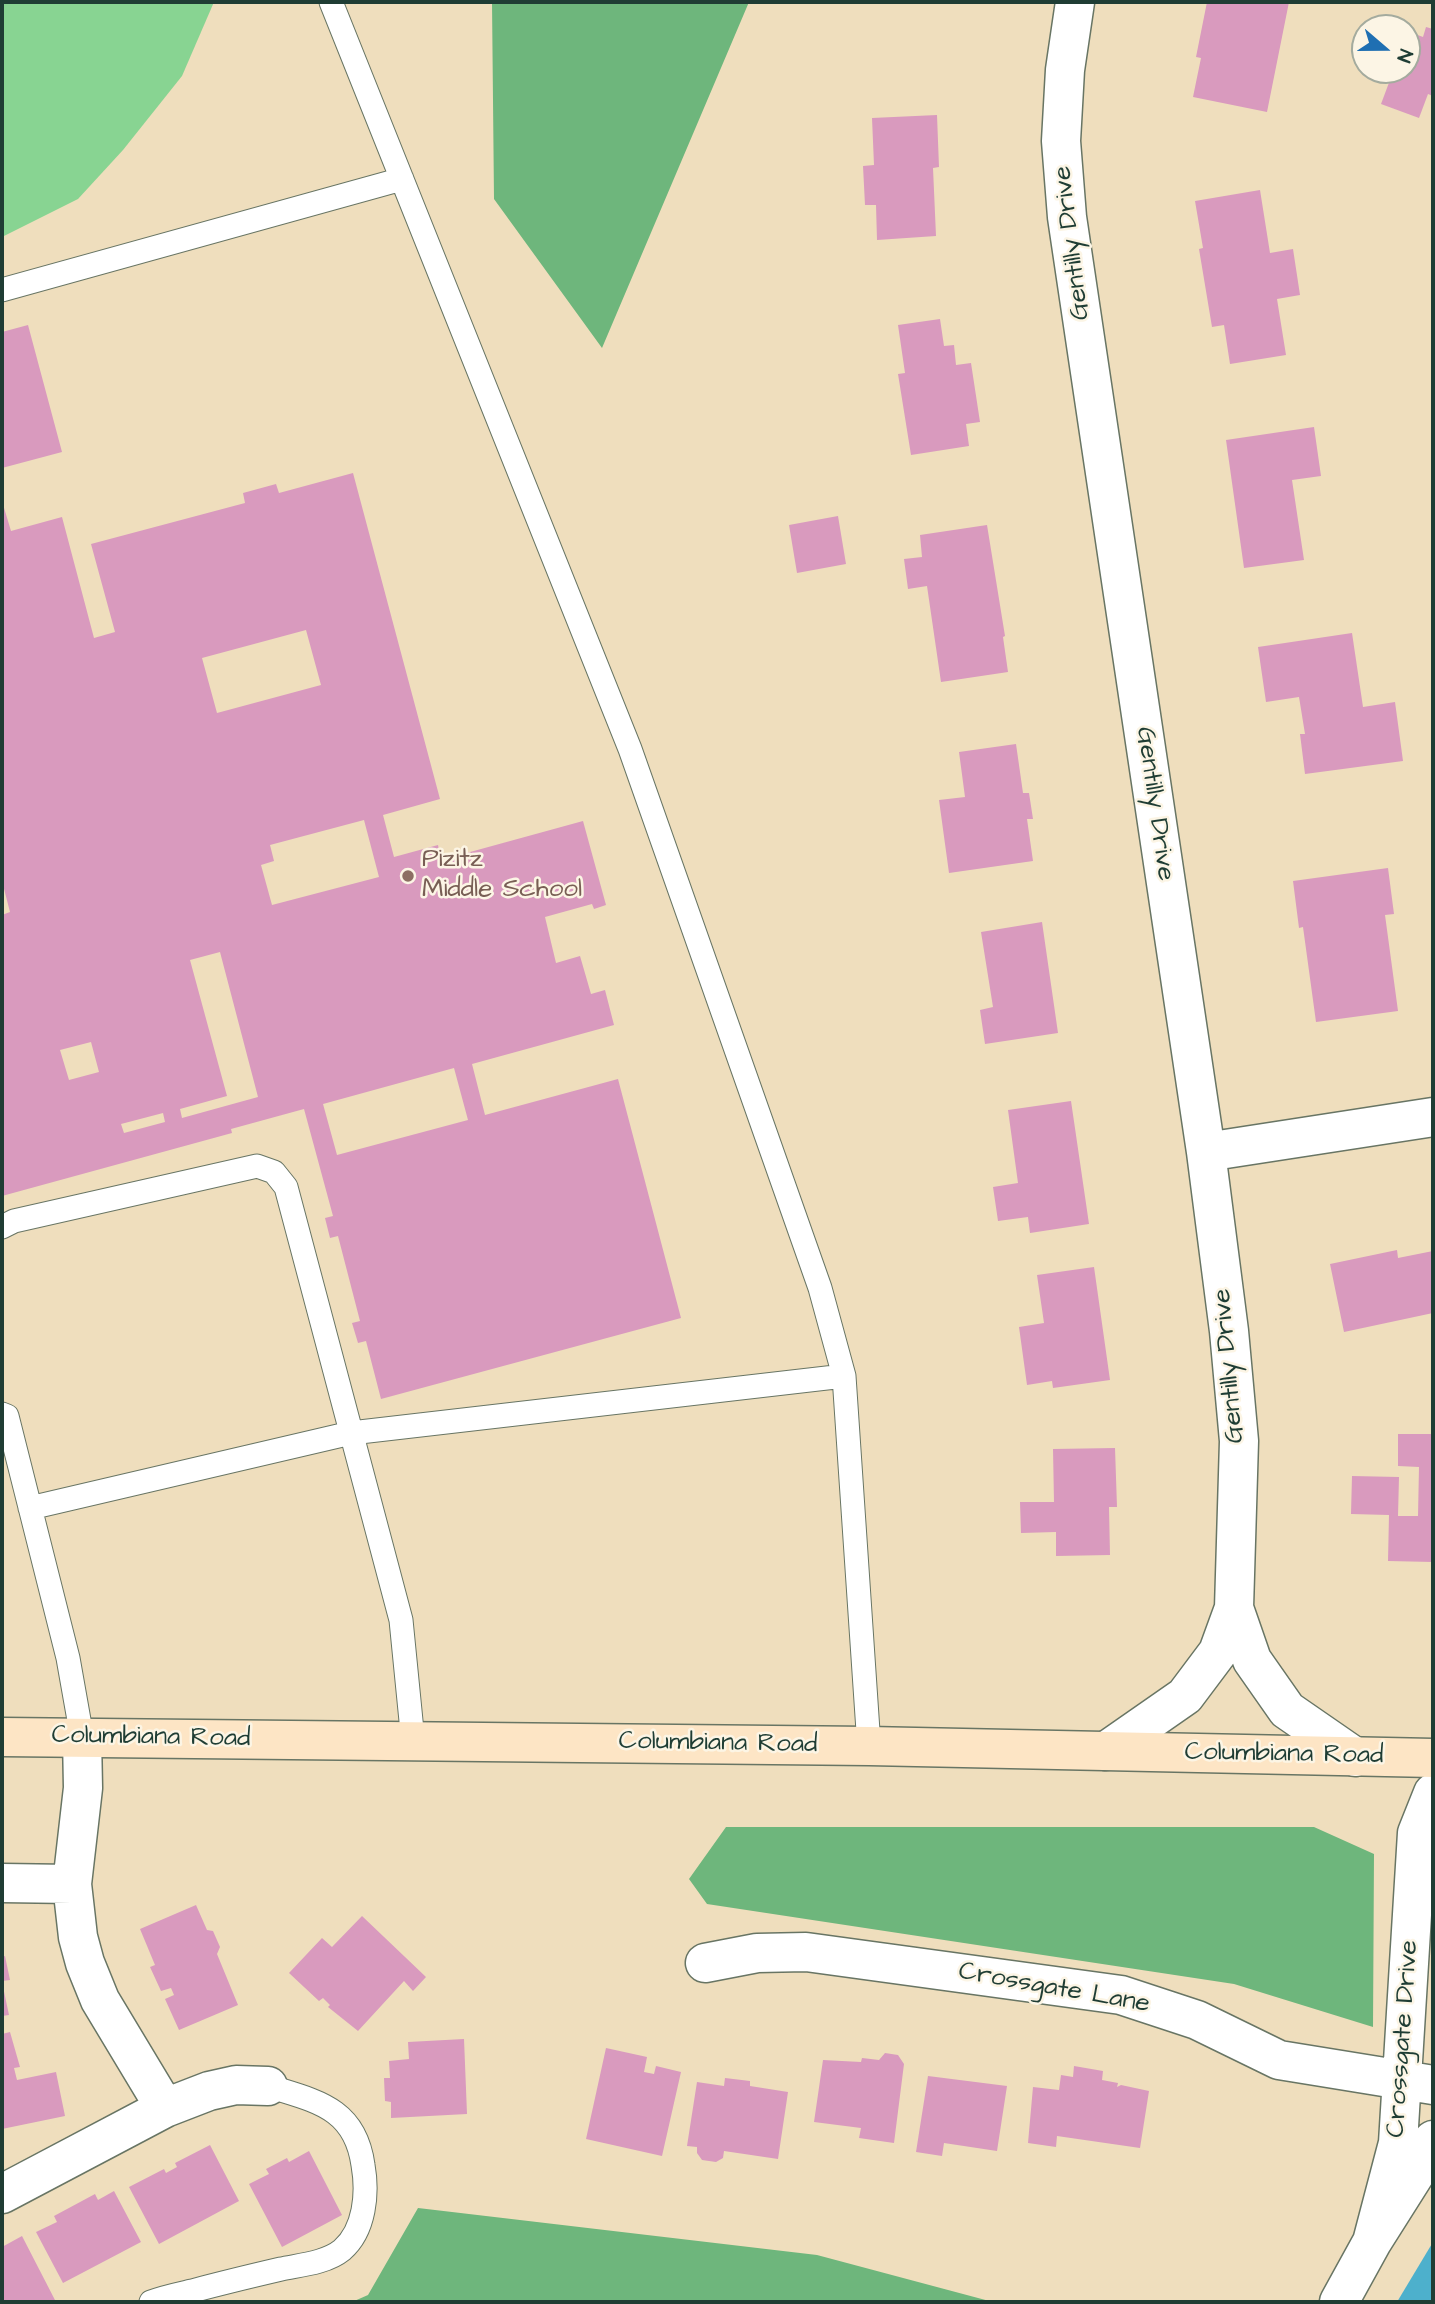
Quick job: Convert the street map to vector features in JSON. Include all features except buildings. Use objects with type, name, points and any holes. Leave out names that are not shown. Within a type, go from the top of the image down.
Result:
[{"type":"main road","name":"Columbiana Road","points":[[2,1737],[869,1746],[1433,1758]]},
{"type":"street","name":"Gentilly Drive","points":[[1075,2],[1065,70],[1062,141],[1067,217],[1206,1152],[1229,1331],[1238,1441],[1234,1608],[1218,1652],[1185,1696],[1107,1751]]},
{"type":"street","points":[[1206,1152],[1433,1117]]},
{"type":"street","name":"Gentilly Drive","points":[[1234,1608],[1252,1660],[1287,1710],[1355,1757]]},
{"type":"street","points":[[82,1737],[83,1788],[72,1884],[78,1937],[100,2000],[165,2108]]},
{"type":"street","name":"Crossgate Drive","points":[[1372,2242],[1398,2143],[1418,2082],[1417,1833],[1433,1793]]},
{"type":"street","points":[[2,1883],[72,1884]]},
{"type":"street","name":"Crossgate Lane","points":[[705,1963],[757,1953],[806,1952],[1121,1995],[1197,2020],[1279,2060],[1418,2082]]},
{"type":"street","points":[[2,2194],[165,2108],[209,2091],[236,2085],[268,2086]]},
{"type":"street","name":"Crossgate Drive","points":[[1339,2302],[1372,2242],[1429,2152],[1433,2140]]},
{"type":"lane","points":[[331,2],[630,749],[820,1288],[844,1376],[869,1746]]},
{"type":"lane","points":[[2,290],[402,179]]},
{"type":"lane","points":[[2,1227],[14,1221],[257,1166],[274,1172],[286,1187],[401,1620],[413,1741]]},
{"type":"lane","points":[[30,1508],[351,1433],[844,1376]]},
{"type":"lane","points":[[2,1413],[7,1416],[68,1658],[82,1737]]},
{"type":"lane","points":[[151,2302],[320,2261],[341,2250],[354,2235],[361,2218],[366,2189],[363,2162],[354,2134],[327,2105],[268,2086]]},
{"type":"green space","points":[[2,2],[214,2],[182,76],[123,150],[78,199],[2,237]]},
{"type":"green space","points":[[492,2],[749,2],[602,348],[494,199]]},
{"type":"green space","points":[[726,1827],[1314,1827],[1374,1854],[1373,2027],[1234,1984],[707,1904],[689,1879]]},
{"type":"green space","points":[[418,2208],[817,2255],[993,2302],[352,2302],[368,2295]]},
{"type":"water","points":[[1433,2242],[1433,2302],[1397,2302]]},
{"type":"place","name":"Pizitz Middle School","points":[[408,876]]}]
